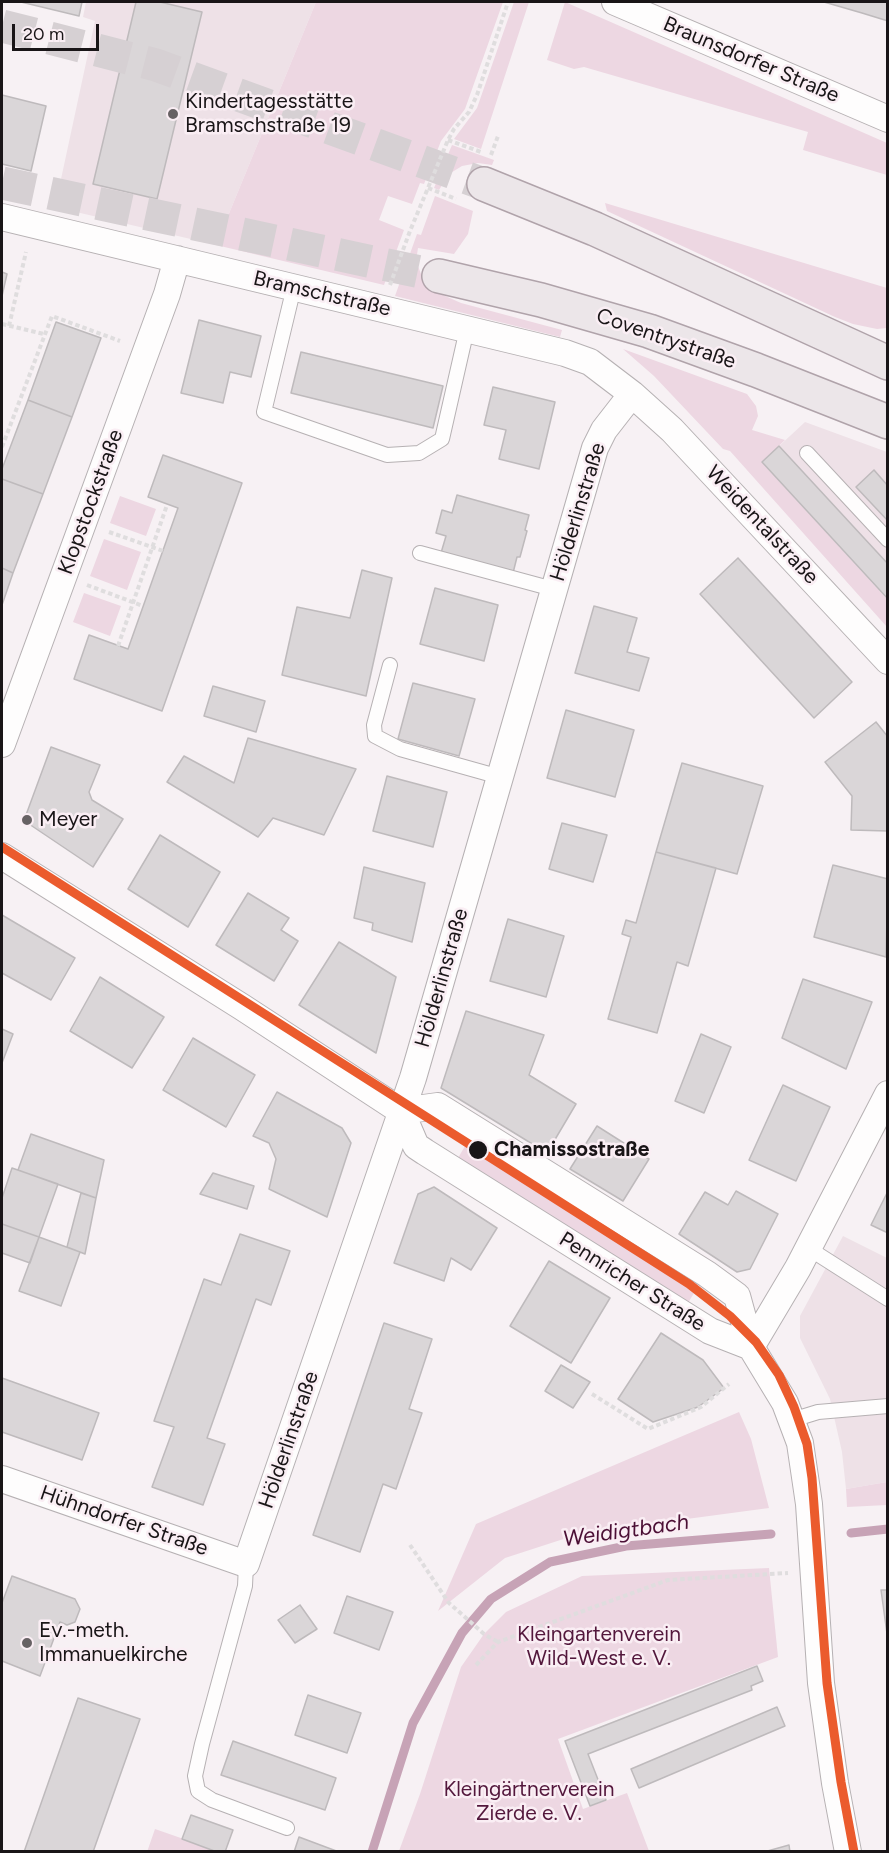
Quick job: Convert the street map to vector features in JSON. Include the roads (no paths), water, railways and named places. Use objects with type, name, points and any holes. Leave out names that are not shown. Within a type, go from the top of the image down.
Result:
[{"type":"main road","points":[[484,184],[595,229],[888,363]]},
{"type":"main road","name":"Coventrystraße","points":[[439,276],[541,300],[649,331],[888,422]]},
{"type":"street","name":"Braunsdorfer Straße","points":[[615,2],[888,119]]},
{"type":"street","name":"Bramschstraße","points":[[2,217],[565,353],[590,363],[632,394]]},
{"type":"street","name":"Klopstockstraße","points":[[2,744],[167,294],[177,259]]},
{"type":"street","name":"Hölderlinstraße","points":[[246,1564],[412,1078],[594,448],[604,430],[632,394]]},
{"type":"street","name":"Weidentalstraße","points":[[632,394],[672,430],[730,490],[888,661]]},
{"type":"street","points":[[2,856],[401,1111],[438,1106],[707,1274],[738,1296],[751,1347],[771,1378],[792,1420],[800,1443],[806,1475],[821,1683],[835,1783],[848,1851]]},
{"type":"street","points":[[751,1347],[756,1342],[808,1248],[888,1094]]},
{"type":"street","name":"Pennricher Straße","points":[[401,1111],[416,1146],[710,1331],[751,1347]]},
{"type":"street","name":"Hühndorfer Straße","points":[[2,1479],[246,1564]]},
{"type":"lane","points":[[294,287],[264,412],[387,455],[419,453],[442,439],[467,329]]},
{"type":"lane","points":[[807,453],[888,540]]},
{"type":"lane","points":[[420,553],[553,589]]},
{"type":"lane","points":[[390,665],[374,724],[375,736],[400,749],[500,777]]},
{"type":"lane","points":[[808,1248],[888,1299]]},
{"type":"lane","points":[[792,1420],[818,1412],[888,1406]]},
{"type":"lane","points":[[246,1564],[245,1586],[195,1776],[198,1791],[212,1800],[287,1828]]},
{"type":"waterway","name":"Weidigtbach","points":[[851,1533],[888,1529]]},
{"type":"waterway","name":"Weidigtbach","points":[[372,1852],[413,1723],[462,1633],[491,1599],[550,1562],[626,1546],[771,1534]]},
{"type":"tunnel","points":[[2,26],[156,65],[484,184]]},
{"type":"tunnel","points":[[2,183],[439,276]]},
{"type":"place","name":"Kindertagesstätte Bramschstraße 19","points":[[173,114]]},
{"type":"place","name":"Meyer","points":[[27,820]]},
{"type":"place","name":"Chamissostraße","points":[[478,1150]]},
{"type":"place","name":"Ev.-meth. Immanuelkirche","points":[[27,1643]]},
{"type":"park label","name":"Kleingartenverein Wild-West e. V.","points":[[599,1647]]},
{"type":"park label","name":"Kleingärtnerverein Zierde e. V.","points":[[529,1802]]}]
